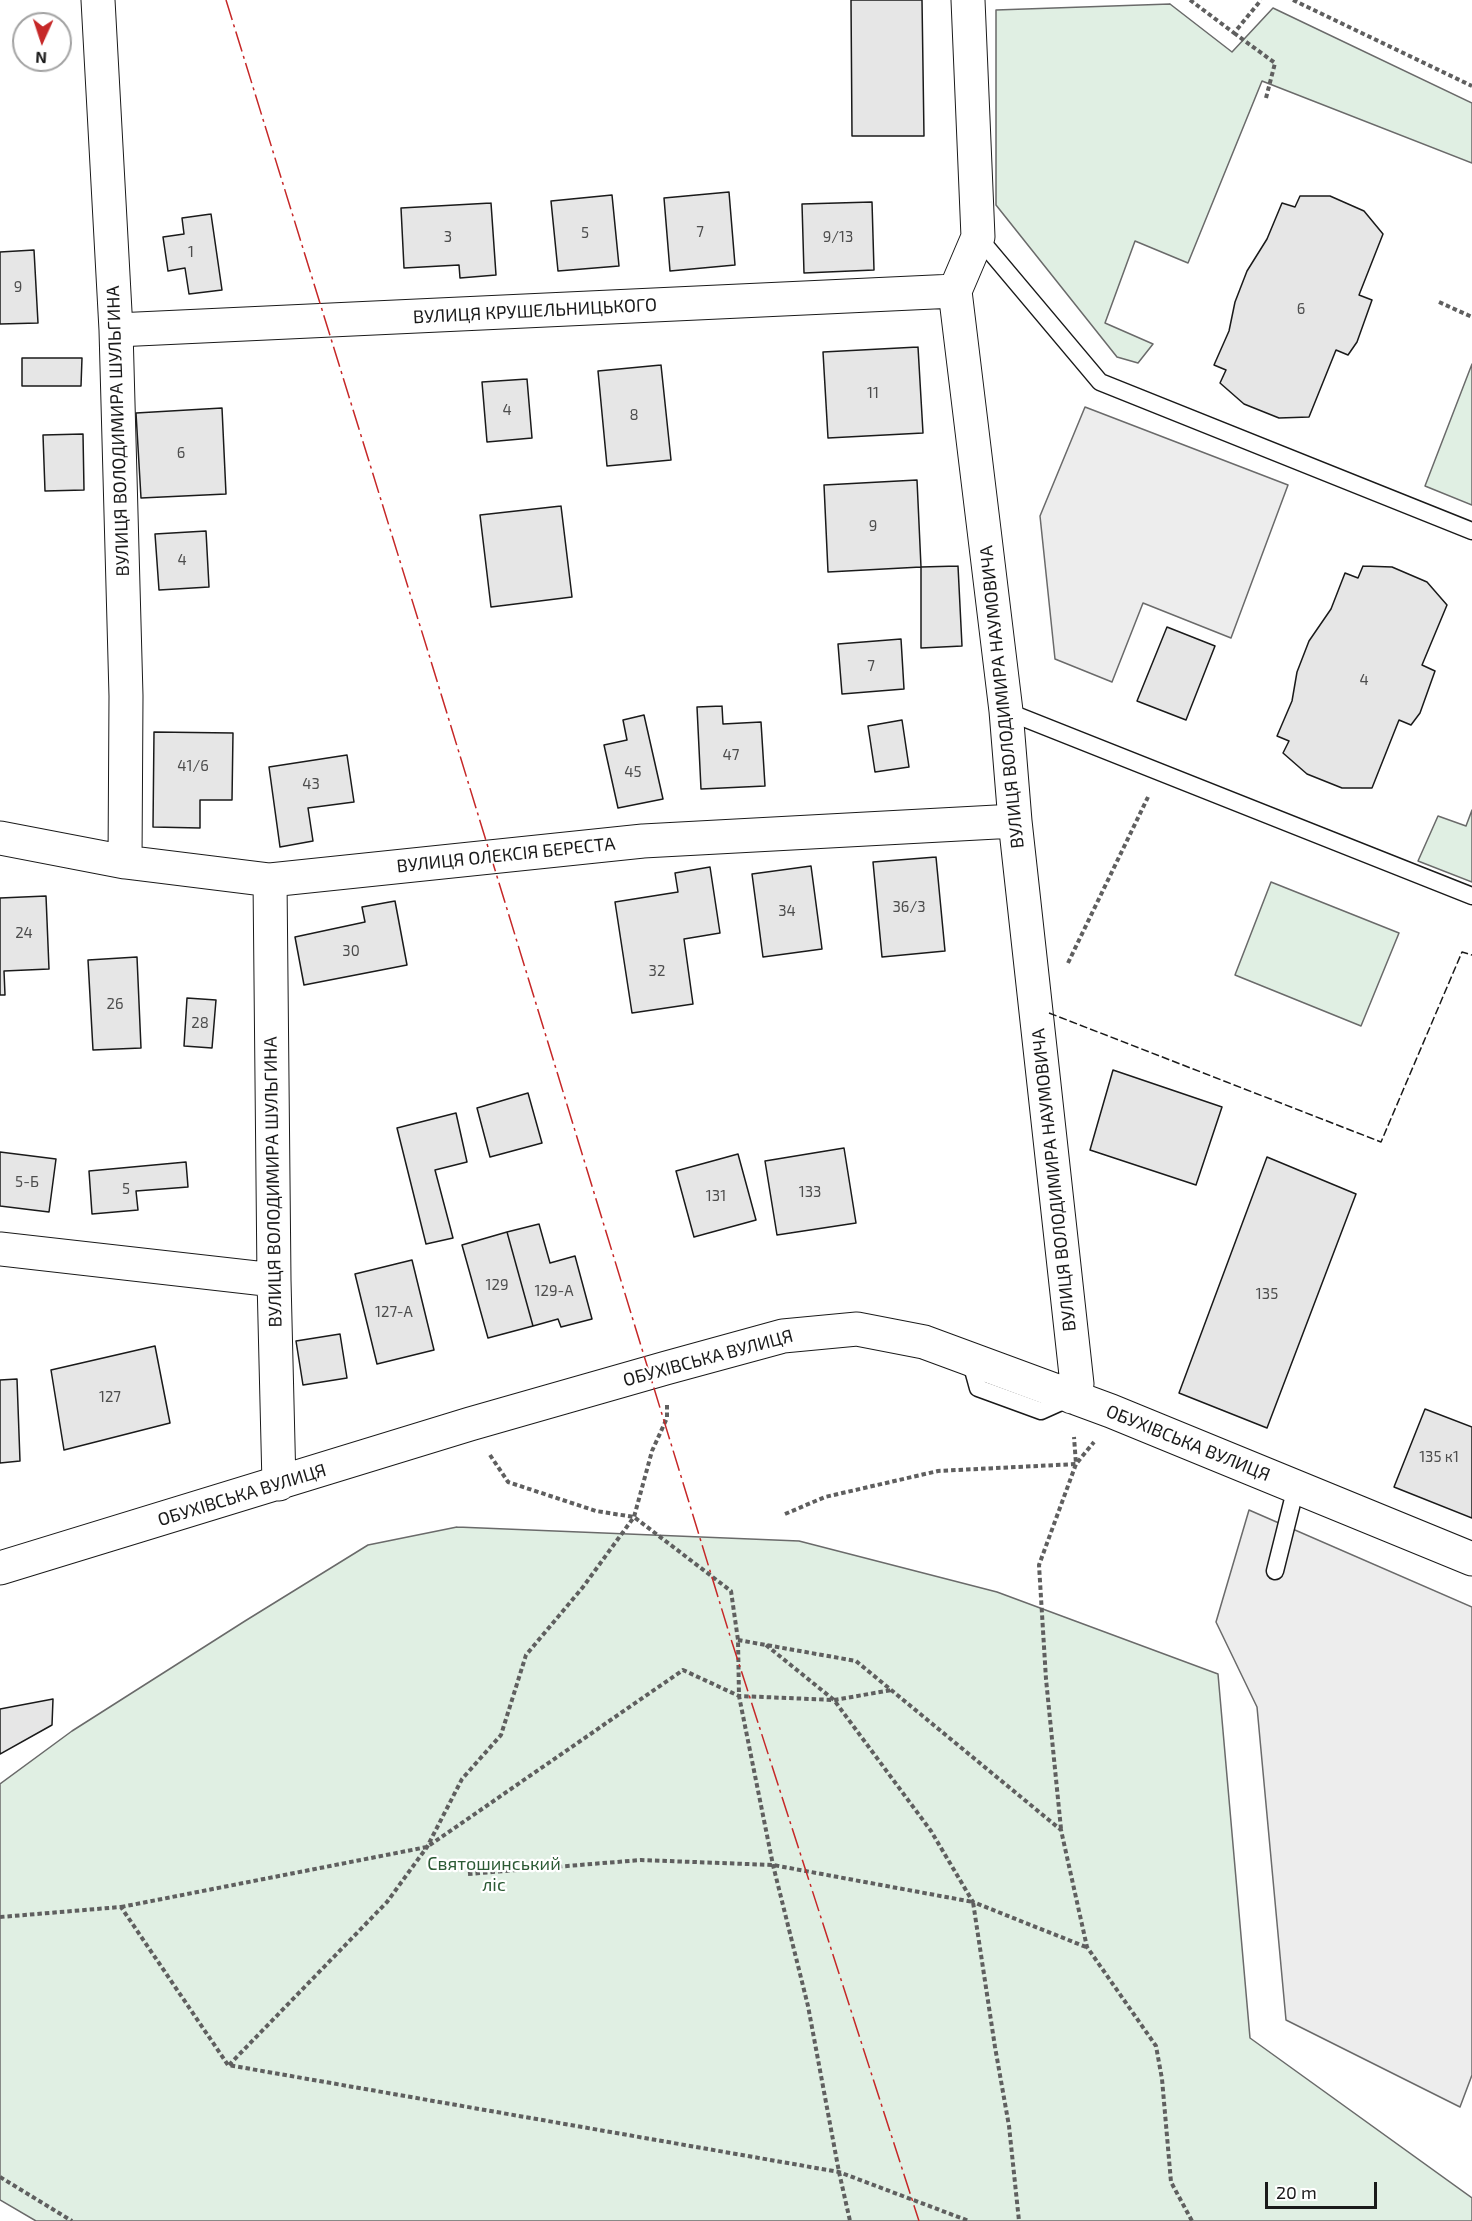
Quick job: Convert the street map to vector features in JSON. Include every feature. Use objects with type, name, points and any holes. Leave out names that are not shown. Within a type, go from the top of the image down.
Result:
[{"type":"street","name":"ВУЛИЦЯ ВОЛОДИМИРА ШУЛЬГИНА","points":[[98,0],[116,330],[126,696],[125,862]]},
{"type":"street","name":"ВУЛИЦЯ ВОЛОДИМИРА НАУМОВИЧА","points":[[968,0],[978,237],[955,291],[1006,711],[1015,821],[1077,1384],[1071,1397]]},
{"type":"street","name":"ВУЛИЦЯ КРУШЕЛЬНИЦЬКОГО","points":[[116,330],[955,291]]},
{"type":"street","name":"ВУЛИЦЯ ОЛЕКСІЯ БЕРЕСТА","points":[[0,838],[125,862],[270,880],[643,841],[1015,821]]},
{"type":"street","name":"ВУЛИЦЯ ВОЛОДИМИРА ШУЛЬГИНА","points":[[270,880],[274,1280],[279,1484]]},
{"type":"street","points":[[0,1249],[274,1280]]},
{"type":"street","name":"ОБУХІВСЬКА ВУЛИЦЯ","points":[[0,1568],[470,1424],[666,1368],[783,1336],[857,1329],[924,1342],[1111,1411],[1472,1559]]},
{"type":"lane","points":[[978,237],[1100,382],[1472,531]]},
{"type":"lane","points":[[1006,711],[1472,896]]},
{"type":"lane","points":[[1275,1571],[1296,1488]]},
{"type":"path","points":[[1190,0],[1275,63],[1266,98]]},
{"type":"path","points":[[1234,33],[1261,0]]},
{"type":"path","points":[[1293,0],[1472,86]]},
{"type":"path","points":[[1438,302],[1472,317]]},
{"type":"path","points":[[1034,1000],[1047,993],[1058,982],[1160,772]]},
{"type":"path","points":[[228,2066],[387,1902],[428,1847],[462,1779],[501,1735],[526,1655],[583,1587],[634,1517],[652,1451],[667,1418],[666,1368]]},
{"type":"path","points":[[1071,1397],[1076,1464]]},
{"type":"path","points":[[1111,1411],[1093,1444],[1076,1464],[1039,1565],[1046,1679],[1061,1830],[1087,1947],[1156,2046],[1162,2079],[1171,2182],[1192,2221]]},
{"type":"path","points":[[470,1424],[508,1482],[596,1511],[634,1517],[731,1591],[738,1640],[739,1696],[773,1864],[808,2006],[838,2172],[850,2221]]},
{"type":"path","points":[[785,1514],[825,1497],[938,1471],[1076,1464]]},
{"type":"path","points":[[738,1640],[856,1661],[1061,1830]]},
{"type":"path","points":[[765,1644],[834,1700],[931,1831],[973,1902],[1009,2126],[1019,2221]]},
{"type":"path","points":[[0,1917],[121,1907],[428,1847],[682,1670],[739,1696],[834,1700],[892,1690]]},
{"type":"path","points":[[468,1874],[641,1860],[773,1864],[973,1902],[1087,1947]]},
{"type":"path","points":[[121,1907],[228,2066],[838,2172],[969,2221]]},
{"type":"path","points":[[0,2177],[72,2221]]},
{"type":"green space","points":[[1170,4],[1232,52],[1273,8],[1472,103],[1472,163],[1262,81],[1188,263],[1135,241],[1105,323],[1153,344],[1138,363],[1117,357],[996,205],[996,10]]},
{"type":"green space","points":[[1472,364],[1472,505],[1425,486]]},
{"type":"green space","points":[[1472,810],[1472,882],[1418,861],[1438,816],[1466,826]]},
{"type":"green space","points":[[1271,882],[1399,933],[1361,1026],[1235,975]]},
{"type":"green space","name":"Святошинський ліс","points":[[457,1527],[799,1541],[997,1592],[1218,1674],[1250,2038],[1472,2198],[1472,2221],[36,2221],[0,2200],[0,1784],[72,1731],[368,1545]]},
{"type":"shaded area","points":[[1085,407],[1288,485],[1231,638],[1143,603],[1112,682],[1055,659],[1040,516]]},
{"type":"shaded area","points":[[1249,1510],[1472,1607],[1472,2075],[1460,2107],[1286,2020],[1257,1707],[1216,1622]]},
{"type":"building","points":[[851,0],[922,0],[924,136],[852,136]]},
{"type":"building","points":[[729,192],[735,265],[670,271],[664,198]]},
{"type":"building","points":[[612,195],[619,266],[558,271],[551,201]]},
{"type":"building","points":[[1300,196],[1330,196],[1364,211],[1383,234],[1359,295],[1372,300],[1357,342],[1348,355],[1336,350],[1309,417],[1279,418],[1244,404],[1220,383],[1226,370],[1214,365],[1229,331],[1235,302],[1247,271],[1267,239],[1282,203],[1295,207]]},
{"type":"building","points":[[872,202],[874,270],[804,273],[802,204]]},
{"type":"building","points":[[491,203],[496,275],[460,278],[459,265],[404,268],[401,208]]},
{"type":"building","points":[[211,214],[222,290],[189,294],[185,268],[168,271],[163,237],[184,234],[182,218]]},
{"type":"building","points":[[34,250],[38,323],[0,324],[0,252]]},
{"type":"building","points":[[918,347],[923,433],[828,438],[823,352]]},
{"type":"building","points":[[22,358],[82,358],[81,386],[22,386]]},
{"type":"building","points":[[661,365],[671,460],[607,466],[598,371]]},
{"type":"building","points":[[527,379],[532,438],[487,442],[482,382]]},
{"type":"building","points":[[222,408],[226,494],[141,498],[136,413]]},
{"type":"building","points":[[83,434],[84,490],[45,491],[43,435]]},
{"type":"building","points":[[917,480],[921,567],[828,572],[824,485]]},
{"type":"building","points":[[561,506],[572,597],[491,607],[480,515]]},
{"type":"building","points":[[206,531],[209,587],[159,590],[155,534]]},
{"type":"building","points":[[958,566],[962,646],[921,648],[921,567]]},
{"type":"building","points":[[1363,566],[1392,567],[1427,582],[1447,605],[1422,665],[1435,671],[1420,713],[1411,725],[1399,720],[1372,788],[1342,788],[1307,774],[1283,753],[1289,741],[1277,736],[1292,701],[1297,672],[1309,641],[1331,609],[1345,573],[1358,578]]},
{"type":"building","points":[[1167,627],[1215,646],[1186,720],[1137,701]]},
{"type":"building","points":[[901,639],[904,689],[842,694],[838,644]]},
{"type":"building","points":[[722,706],[723,724],[761,722],[765,786],[701,789],[697,707]]},
{"type":"building","points":[[644,715],[663,799],[618,808],[604,745],[627,740],[623,720]]},
{"type":"building","points":[[902,720],[909,767],[875,772],[868,726]]},
{"type":"building","points":[[154,732],[233,733],[232,800],[200,800],[200,828],[153,827]]},
{"type":"building","points":[[347,755],[354,802],[308,808],[313,841],[280,847],[269,767]]},
{"type":"building","points":[[936,857],[945,951],[882,957],[873,862]]},
{"type":"building","points":[[811,866],[822,949],[763,957],[752,874]]},
{"type":"building","points":[[710,867],[720,933],[684,939],[693,1004],[632,1013],[615,902],[678,892],[675,873]]},
{"type":"building","points":[[46,896],[49,969],[4,971],[5,995],[0,995],[0,898]]},
{"type":"building","points":[[395,901],[407,965],[304,985],[295,937],[365,922],[362,907]]},
{"type":"building","points":[[137,957],[141,1048],[93,1050],[88,960]]},
{"type":"building","points":[[187,998],[216,1000],[212,1048],[184,1046]]},
{"type":"building","points":[[1113,1070],[1222,1107],[1196,1185],[1090,1150]]},
{"type":"building","points":[[528,1093],[542,1143],[490,1157],[477,1108]]},
{"type":"building","points":[[456,1113],[467,1162],[435,1170],[453,1238],[426,1244],[397,1128]]},
{"type":"building","points":[[844,1148],[856,1223],[777,1235],[765,1161]]},
{"type":"building","points":[[0,1152],[56,1159],[49,1212],[0,1206]]},
{"type":"building","points":[[738,1154],[756,1220],[694,1237],[676,1171]]},
{"type":"building","points":[[1267,1157],[1356,1194],[1267,1428],[1179,1393]]},
{"type":"building","points":[[186,1162],[188,1187],[136,1191],[138,1210],[92,1214],[89,1171]]},
{"type":"building","points":[[539,1224],[550,1263],[575,1256],[592,1319],[561,1327],[558,1319],[533,1326],[507,1232]]},
{"type":"building","points":[[507,1232],[533,1326],[488,1338],[462,1245]]},
{"type":"building","points":[[412,1260],[434,1350],[377,1364],[355,1274]]},
{"type":"building","points":[[340,1334],[347,1378],[303,1385],[296,1341]]},
{"type":"building","points":[[155,1346],[170,1423],[64,1450],[51,1370]]},
{"type":"building","points":[[17,1379],[20,1461],[0,1463],[0,1380]]},
{"type":"building","points":[[1425,1409],[1472,1427],[1472,1518],[1394,1487]]},
{"type":"building","points":[[53,1699],[52,1725],[0,1754],[0,1709]]},
{"type":"fence","points":[[1049,1013],[1381,1142],[1462,952],[1472,955]]},
{"type":"power","points":[[226,0],[730,1636],[919,2221]]}]
